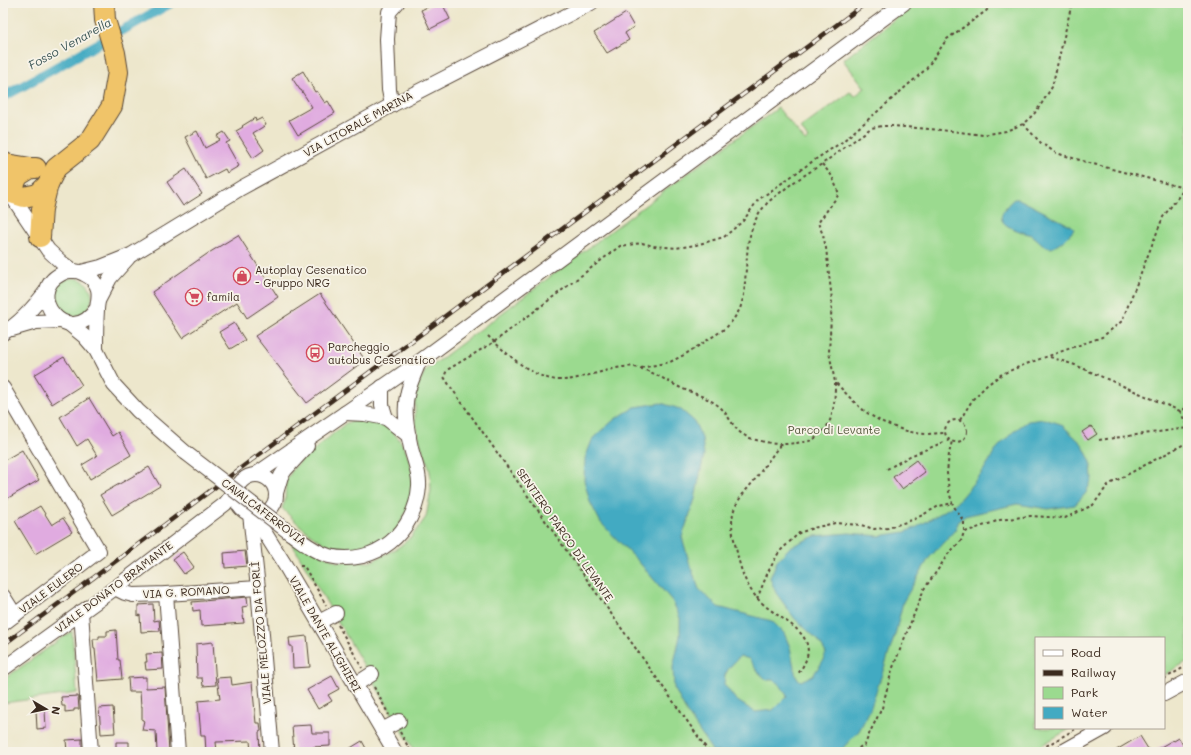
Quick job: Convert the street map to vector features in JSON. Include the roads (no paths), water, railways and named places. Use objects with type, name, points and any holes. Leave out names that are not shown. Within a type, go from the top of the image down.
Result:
[{"type":"highway","points":[[31,168],[18,176],[7,188],[24,198],[38,194],[52,176],[90,141],[112,106],[118,72],[115,52],[104,11],[94,3]]},
{"type":"highway","points":[[3,162],[6,164],[31,168],[52,176]]},
{"type":"highway","points":[[44,243],[42,209],[52,176]]},
{"type":"street","points":[[392,104],[389,90],[386,38],[389,12],[397,3]]},
{"type":"street","name":"VIA LITORALE MARINA","points":[[6,331],[33,308],[49,286],[61,274],[101,267],[131,255],[241,188],[392,104],[591,3]]},
{"type":"street","points":[[256,475],[419,362],[904,3]]},
{"type":"street","points":[[7,188],[44,243],[62,263],[89,276],[95,282],[98,290],[96,350]]},
{"type":"street","points":[[44,243],[52,267],[46,299],[49,309],[54,315],[84,336],[96,350]]},
{"type":"street","name":"VIA LITORALE MARINA","points":[[6,331],[36,322],[77,323],[85,321],[92,315],[110,278],[131,255]]},
{"type":"street","name":"CAVALCAFERROVIA","points":[[96,350],[114,385],[138,411],[186,453],[312,549],[328,556],[351,558],[367,555],[392,542],[401,533],[413,514],[419,485],[417,466],[411,450],[406,417],[406,402],[408,391],[419,362]]},
{"type":"street","points":[[382,387],[396,391],[403,396],[406,402]]},
{"type":"street","points":[[382,387],[382,405],[386,418]]},
{"type":"street","name":"VIALE EULERO","points":[[3,388],[99,552],[3,624]]},
{"type":"street","points":[[344,414],[365,414],[386,418],[409,436]]},
{"type":"street","points":[[225,504],[232,504],[249,512],[263,514],[269,510],[273,506],[281,476],[320,431]]},
{"type":"street","points":[[249,512],[237,500],[236,494],[240,483],[244,479],[256,475],[267,478],[274,487],[276,493]]},
{"type":"street","name":"VIALE DONATO BRAMANTE","points":[[3,669],[115,588],[225,504],[237,489]]},
{"type":"street","name":"VIALE DANTE ALIGHIERI","points":[[249,512],[263,530],[285,565],[395,752]]},
{"type":"street","name":"VIALE MELOZZO DA FORLÌ","points":[[249,512],[258,588],[272,752]]},
{"type":"street","name":"VIA G. ROMANO","points":[[115,588],[129,594],[166,594],[258,588]]},
{"type":"street","points":[[166,594],[178,752]]},
{"type":"street","points":[[3,596],[15,614]]},
{"type":"street","points":[[81,612],[91,752]]},
{"type":"street","points":[[319,622],[334,614]]},
{"type":"street","points":[[355,685],[370,675]]},
{"type":"street","points":[[1165,693],[1188,681]]},
{"type":"street","points":[[382,730],[397,722]]},
{"type":"street","points":[[1062,752],[1103,729]]},
{"type":"water","points":[[1014,199],[1019,199],[1074,229],[1057,245],[1051,248],[1046,247],[1033,236],[1011,228],[1002,221],[1001,216],[1004,210]]},
{"type":"water","points":[[661,403],[680,409],[694,421],[702,438],[704,455],[695,499],[682,537],[699,589],[718,607],[772,621],[784,633],[790,647],[796,677],[801,681],[813,675],[821,664],[826,653],[818,640],[795,619],[776,593],[770,578],[777,561],[790,547],[815,536],[849,533],[879,536],[905,532],[917,527],[957,502],[981,474],[998,447],[1014,431],[1028,421],[1044,419],[1061,424],[1082,444],[1091,462],[1092,479],[1086,493],[1075,505],[1048,509],[1017,504],[965,516],[959,521],[955,530],[929,558],[903,602],[895,635],[870,710],[859,731],[839,752],[713,752],[686,711],[674,688],[673,667],[680,636],[680,618],[673,602],[638,561],[601,523],[590,502],[584,480],[585,458],[593,438],[615,419],[635,407]],"holes":[[[740,656],[749,659],[757,671],[767,680],[774,680],[781,686],[787,696],[773,710],[755,712],[736,700],[724,684],[725,675]]]},
{"type":"waterway","name":"Fosso Venarella","points":[[3,97],[171,3]]},
{"type":"railway","points":[[3,645],[866,3]]},
{"type":"place","name":"Autoplay Cesenatico - Gruppo NRG","points":[[242,276]]},
{"type":"place","name":"famila","points":[[194,297]]},
{"type":"place","name":"Parcheggio autobus Cesenatico","points":[[315,353]]},
{"type":"park label","name":"Parco di Levante","points":[[834,430]]}]
